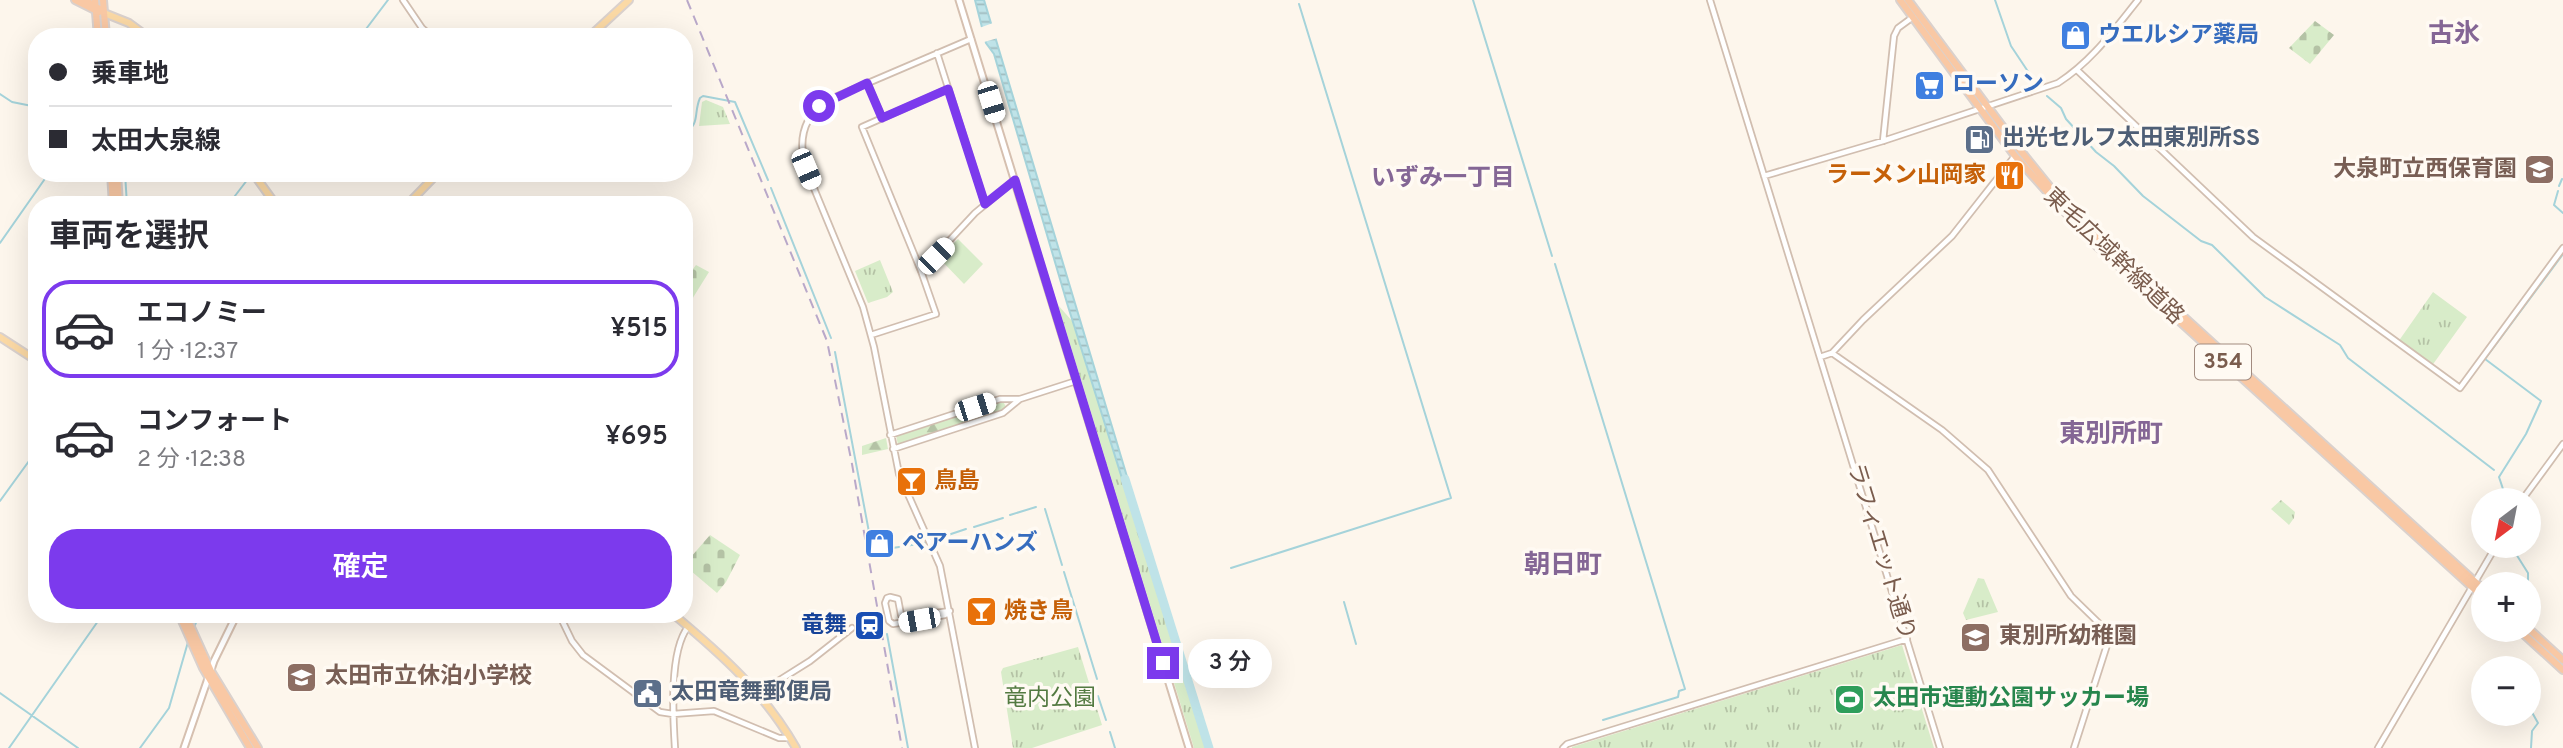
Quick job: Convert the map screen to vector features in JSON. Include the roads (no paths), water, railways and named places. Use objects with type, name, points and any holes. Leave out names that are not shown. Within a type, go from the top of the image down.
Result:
[{"type":"highway","points":[[75,0],[98,8]]},
{"type":"highway","points":[[85,0],[98,8],[104,28]]},
{"type":"highway","points":[[98,28],[98,8],[103,0]]},
{"type":"highway","name":"東毛広域幹線道路","points":[[1900,0],[2074,217],[2471,582]]},
{"type":"highway","name":"東毛広域幹線道路","points":[[1908,0],[2015,156],[2088,239],[2471,582]]},
{"type":"highway","points":[[184,623],[250,748]]},
{"type":"highway","points":[[189,623],[210,674],[258,748]]},
{"type":"highway","points":[[2541,640],[2563,660]]},
{"type":"highway","points":[[2532,642],[2563,670]]},
{"type":"main road","points":[[599,28],[629,0]]},
{"type":"main road","points":[[959,0],[1189,748]]},
{"type":"main road","points":[[98,8],[136,28]]},
{"type":"main road","points":[[416,196],[429,182]]},
{"type":"main road","points":[[0,337],[28,354]]},
{"type":"main road","points":[[184,748],[210,674],[233,623]]},
{"type":"main road","points":[[683,623],[732,665],[759,693],[796,748]]},
{"type":"street","points":[[403,0],[423,28]]},
{"type":"street","name":"ラフィエット通り","points":[[1710,0],[1940,748]]},
{"type":"street","points":[[1764,176],[2047,88],[2078,71],[2138,0]]},
{"type":"street","points":[[1883,141],[1894,36],[1898,28],[1913,17]]},
{"type":"street","points":[[971,39],[819,106],[806,124],[801,145],[806,169],[858,290],[871,335],[893,449],[905,490],[936,553],[950,611],[975,748]]},
{"type":"street","points":[[937,53],[985,204]]},
{"type":"street","points":[[2078,71],[2253,237],[2460,388],[2563,248]]},
{"type":"street","points":[[867,83],[882,118]]},
{"type":"street","points":[[871,335],[936,314],[862,127],[948,89]]},
{"type":"street","points":[[1820,357],[1832,353],[1872,310],[1952,236],[2015,156]]},
{"type":"street","points":[[921,271],[985,204],[1015,180]]},
{"type":"street","points":[[1832,353],[1942,430],[1983,465],[2071,596],[2106,630],[2107,645],[2074,748]]},
{"type":"street","points":[[893,449],[1003,413],[1020,400],[1076,382]]},
{"type":"street","points":[[891,435],[1000,399],[1020,400]]},
{"type":"street","points":[[2531,488],[2563,444]]},
{"type":"street","points":[[2378,748],[2471,593]]},
{"type":"street","points":[[890,597],[898,599],[901,615],[905,617],[950,611],[945,615],[893,624],[889,621],[885,600],[890,597]]},
{"type":"street","points":[[563,623],[572,641],[583,654],[654,708],[673,714],[714,712],[779,738],[790,738]]},
{"type":"street","points":[[675,748],[673,714],[678,648],[682,634],[688,627]]},
{"type":"street","points":[[759,693],[810,661],[852,628]]},
{"type":"street","points":[[1563,748],[1567,744],[1698,702],[1907,639]]},
{"type":"water","points":[[975,0],[984,0],[1131,490],[1126,491],[1067,303],[994,54],[986,43]]},
{"type":"waterway","points":[[367,28],[388,0]]},
{"type":"waterway","points":[[1473,0],[1552,256]]},
{"type":"waterway","points":[[1995,0],[2011,46],[2035,82]]},
{"type":"waterway","points":[[1231,568],[1451,498],[1299,4]]},
{"type":"waterway","points":[[0,94],[12,102],[28,105]]},
{"type":"waterway","points":[[693,126],[698,104],[703,96],[735,102],[768,180]]},
{"type":"waterway","points":[[2047,96],[2061,108],[2066,119],[2096,152],[2143,196],[2201,241],[2212,245],[2265,297],[2340,345],[2348,358],[2494,470]]},
{"type":"waterway","points":[[2559,186],[2562,179]]},
{"type":"waterway","points":[[33,196],[43,182]]},
{"type":"waterway","points":[[126,182],[126,196]]},
{"type":"waterway","points":[[235,196],[246,182]]},
{"type":"waterway","points":[[771,188],[831,338]]},
{"type":"waterway","points":[[2558,191],[2554,205],[2563,213]]},
{"type":"waterway","points":[[0,243],[28,203]]},
{"type":"waterway","points":[[2503,488],[2499,477],[2526,434],[2541,401],[2485,359],[2563,254]]},
{"type":"waterway","points":[[1555,264],[1685,689],[1679,691],[1678,697],[1603,720]]},
{"type":"waterway","points":[[835,352],[872,548]]},
{"type":"waterway","points":[[0,501],[28,462]]},
{"type":"waterway","points":[[1125,479],[1209,748]]},
{"type":"waterway","points":[[1010,515],[1036,507]]},
{"type":"waterway","points":[[1045,509],[1062,565]]},
{"type":"waterway","points":[[974,527],[1003,518]]},
{"type":"waterway","points":[[936,539],[966,529]]},
{"type":"waterway","points":[[905,546],[925,543]]},
{"type":"waterway","points":[[879,550],[899,547]]},
{"type":"waterway","points":[[2519,558],[2527,572]]},
{"type":"waterway","points":[[1064,572],[1097,679]]},
{"type":"waterway","points":[[1344,602],[1356,644]]},
{"type":"waterway","points":[[9,748],[97,623]]},
{"type":"waterway","points":[[194,627],[196,623]]},
{"type":"waterway","points":[[887,634],[908,748]]},
{"type":"waterway","points":[[140,748],[169,708],[188,642]]},
{"type":"waterway","points":[[0,693],[78,748]]},
{"type":"waterway","points":[[1098,696],[1106,720]]},
{"type":"waterway","points":[[2531,748],[2532,731],[2536,726]]},
{"type":"waterway","points":[[1110,732],[1115,748]]},
{"type":"railway","points":[[687,0],[827,341],[852,464],[902,748]]},
{"type":"place","name":"ウエルシア薬局","points":[[2075,36]]},
{"type":"place","name":"ローソン","points":[[1929,85]]},
{"type":"place","name":"出光セルフ太田東別所SS","points":[[1979,139]]},
{"type":"place","name":"大泉町立西保育園","points":[[2540,170]]},
{"type":"place","name":"ラーメン山岡家","points":[[2009,176]]},
{"type":"place","name":"鳥島","points":[[911,482]]},
{"type":"place","name":"ペアーハンズ","points":[[879,544]]},
{"type":"place","name":"焼き鳥","points":[[981,612]]},
{"type":"place","name":"竜舞","points":[[870,626]]},
{"type":"place","name":"東別所幼稚園","points":[[1976,637]]},
{"type":"place","name":"太田市立休泊小学校","points":[[302,677]]},
{"type":"place","name":"太田竜舞郵便局","points":[[648,693]]},
{"type":"place","name":"太田市運動公園サッカー場","points":[[1850,699]]},
{"type":"district","name":"古氷","points":[[2454,35]]},
{"type":"district","name":"いずみ一丁目","points":[[1443,179]]},
{"type":"district","name":"東別所町","points":[[2111,435]]},
{"type":"district","name":"朝日町","points":[[1563,566]]},
{"type":"park label","name":"竜内公園","points":[[1050,699]]}]
